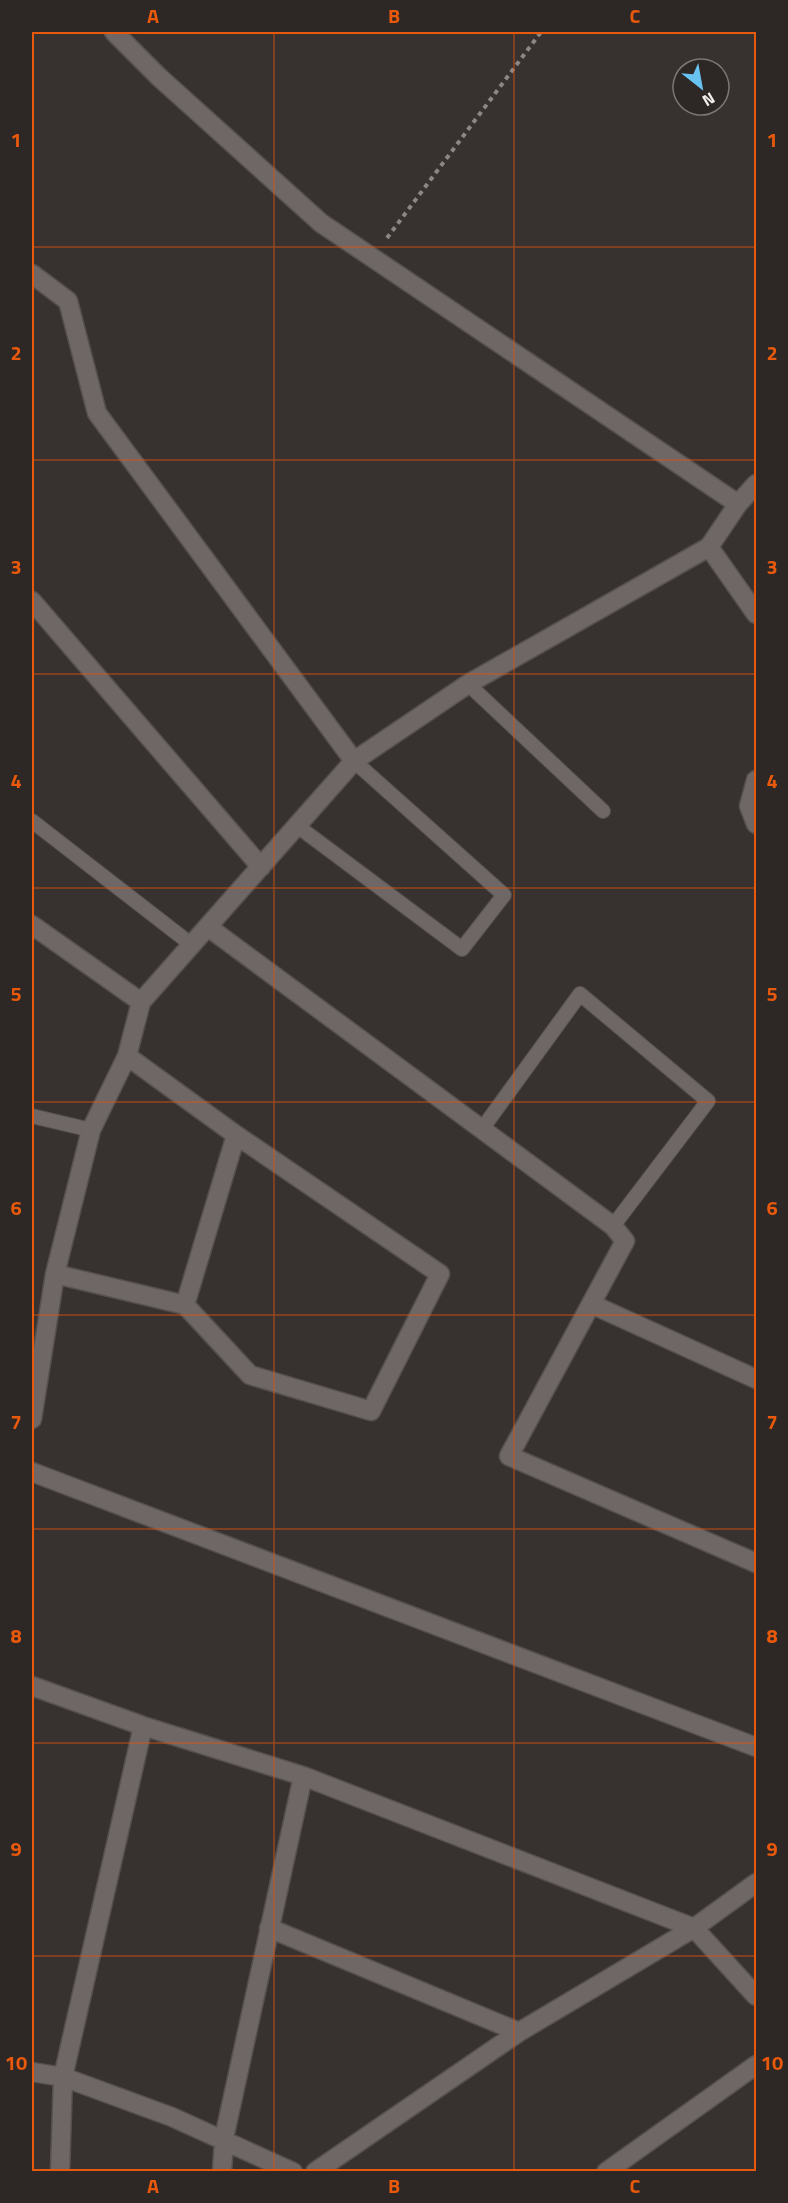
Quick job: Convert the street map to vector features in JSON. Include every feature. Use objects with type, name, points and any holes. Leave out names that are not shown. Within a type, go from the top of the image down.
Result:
[{"type":"street","points":[[114,32],[159,77],[321,223],[738,504]]},
{"type":"street","points":[[32,274],[68,301],[97,412],[354,760]]},
{"type":"street","points":[[32,1419],[55,1274],[91,1130],[127,1056],[141,1002],[354,760],[468,684],[709,547],[738,504],[756,484]]},
{"type":"street","points":[[709,547],[756,614]]},
{"type":"street","points":[[32,601],[261,867]]},
{"type":"street","points":[[756,780],[749,806],[756,824]]},
{"type":"street","points":[[32,926],[141,1002]]},
{"type":"street","points":[[208,927],[613,1226],[625,1241],[509,1456],[756,1563]]},
{"type":"street","points":[[55,1274],[185,1305],[250,1375],[371,1411],[441,1274],[236,1135],[127,1056]]},
{"type":"street","points":[[185,1305],[236,1135]]},
{"type":"street","points":[[591,1304],[756,1379]]},
{"type":"street","points":[[32,1472],[756,1747]]},
{"type":"street","points":[[32,1686],[143,1726],[303,1776],[694,1928],[756,1996]]},
{"type":"street","points":[[60,2172],[63,2078],[143,1726]]},
{"type":"street","points":[[222,2172],[224,2138],[303,1776]]},
{"type":"street","points":[[315,2172],[519,2032],[694,1928],[756,1883]]},
{"type":"street","points":[[269,1928],[519,2032]]},
{"type":"street","points":[[606,2172],[756,2066]]},
{"type":"street","points":[[32,2072],[63,2078],[224,2138],[293,2172]]},
{"type":"lane","points":[[468,684],[603,811]]},
{"type":"lane","points":[[296,825],[462,949],[504,895],[354,760]]},
{"type":"lane","points":[[32,821],[192,945]]},
{"type":"lane","points":[[482,1129],[580,994],[708,1101],[613,1226]]},
{"type":"lane","points":[[32,1116],[91,1130]]},
{"type":"path","points":[[372,258],[541,32]]}]
